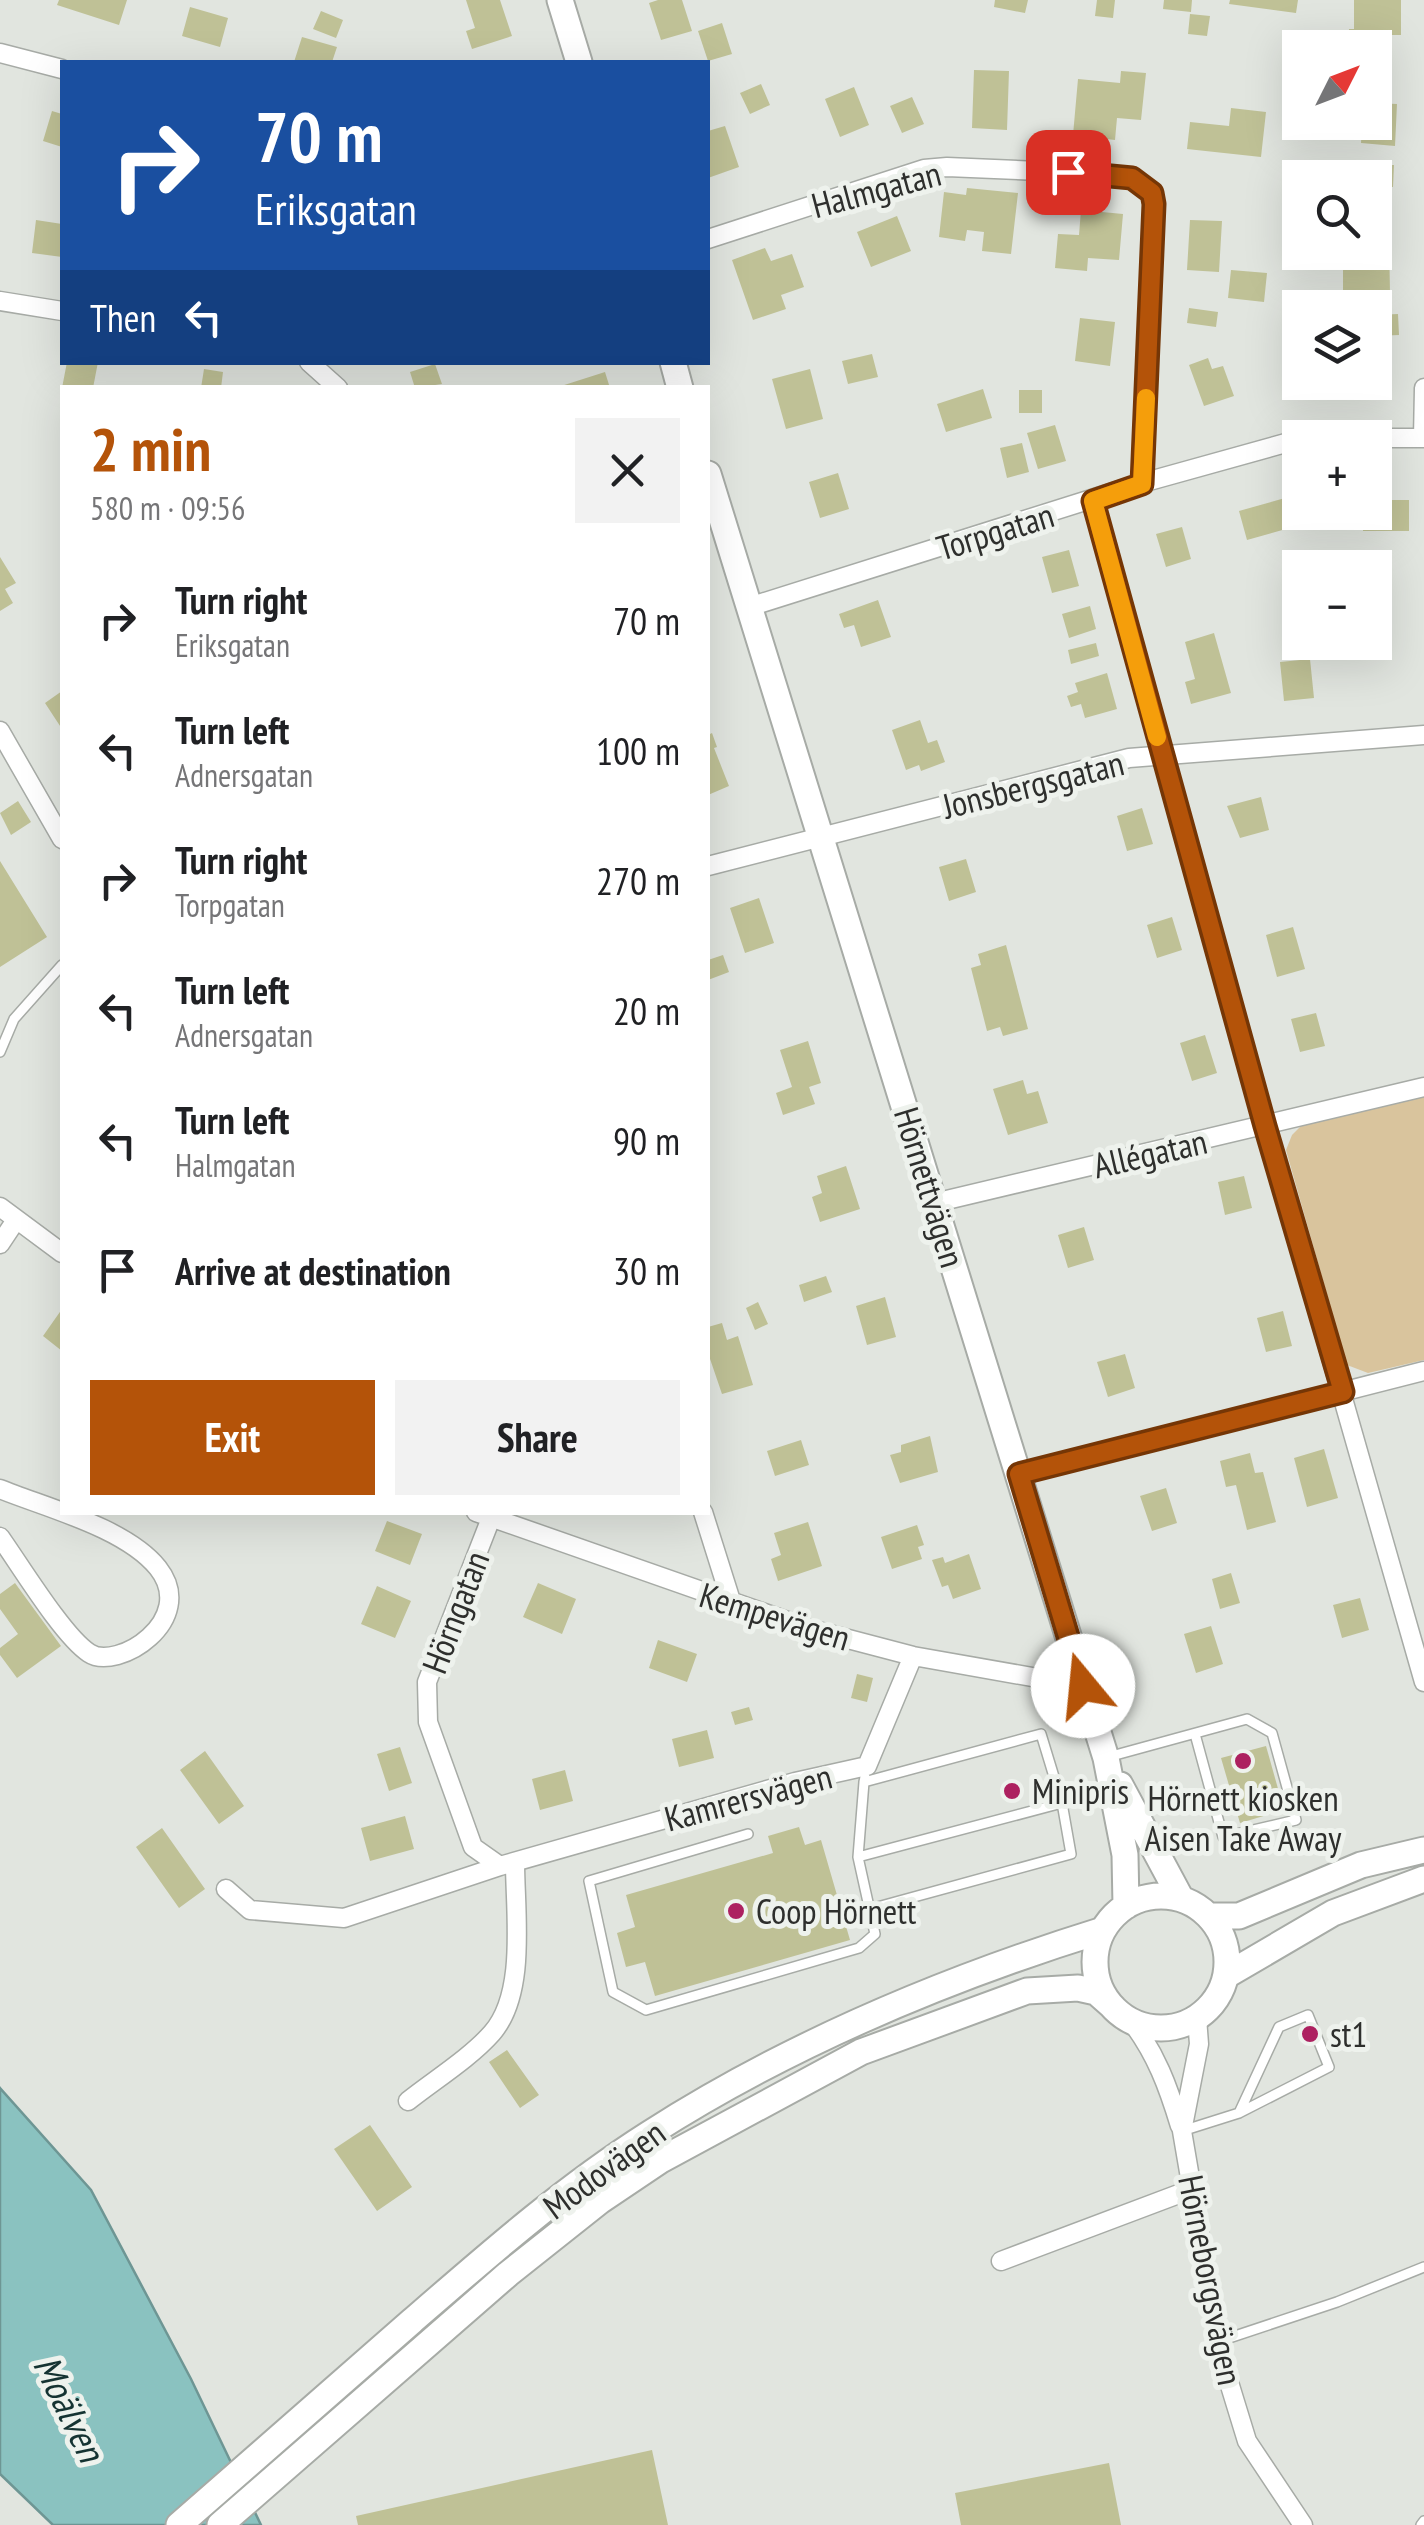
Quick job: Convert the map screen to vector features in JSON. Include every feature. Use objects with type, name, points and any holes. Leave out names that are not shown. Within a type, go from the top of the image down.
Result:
[{"type":"main road","points":[[560,0],[577,60]]},
{"type":"main road","name":"Hörnettvägen","points":[[710,481],[1106,1758],[1125,1855],[1126,1906]]},
{"type":"main road","points":[[1106,1758],[1178,1895],[1210,1916],[1222,1934],[1228,1954],[1221,1992],[1197,2018],[1176,2027],[1153,2028],[1122,2014],[1101,1990],[1096,1950],[1103,1930],[1126,1906],[1156,1896],[1178,1895]]},
{"type":"main road","points":[[1210,1916],[1239,1916],[1362,1864],[1424,1850]]},
{"type":"main road","points":[[1226,1975],[1332,1914],[1424,1879]]},
{"type":"main road","name":"Modovägen","points":[[178,2525],[491,2253],[582,2180],[646,2136],[732,2086],[853,2025],[1006,1961],[1103,1930]]},
{"type":"main road","name":"Modovägen","points":[[220,2525],[508,2274],[600,2201],[661,2160],[861,2052],[1027,1991],[1078,1988],[1096,1992],[1122,2014]]},
{"type":"street","points":[[0,52],[60,68]]},
{"type":"street","name":"Halmgatan","points":[[710,239],[924,170],[946,167],[1132,178],[1152,193],[1154,204],[1142,484]]},
{"type":"street","points":[[0,301],[60,311]]},
{"type":"street","points":[[312,365],[335,385]]},
{"type":"street","points":[[1392,438],[1424,438],[1424,388]]},
{"type":"street","name":"Torpgatan","points":[[749,608],[1142,484],[1282,444]]},
{"type":"street","points":[[1093,501],[1265,1126],[1424,1682]]},
{"type":"street","points":[[0,731],[60,836]]},
{"type":"street","name":"Jonsbergsgatan","points":[[710,866],[1129,758],[1424,735]]},
{"type":"street","name":"Allégatan","points":[[934,1203],[1424,1087]]},
{"type":"street","points":[[0,1208],[60,1252]]},
{"type":"street","points":[[0,1244],[16,1220]]},
{"type":"street","points":[[1019,1474],[1424,1371]]},
{"type":"street","points":[[0,1489],[60,1513]]},
{"type":"street","points":[[0,1537],[74,1639],[92,1656],[108,1658],[128,1651],[161,1627],[170,1609],[169,1587],[142,1552],[65,1515]]},
{"type":"street","name":"Kempevägen","points":[[483,1515],[732,1604],[913,1656],[1083,1686]]},
{"type":"street","name":"Hörngatan","points":[[483,1515],[427,1682],[428,1722],[473,1846],[508,1864]]},
{"type":"street","points":[[704,1515],[732,1604]]},
{"type":"street","name":"Kamrersvägen","points":[[226,1889],[250,1910],[344,1918],[508,1864],[795,1782],[865,1774],[913,1656]]},
{"type":"street","points":[[408,2101],[491,2034],[508,2007],[515,1978],[508,1864]]},
{"type":"street","points":[[1122,2014],[1153,2051],[1182,2131]]},
{"type":"street","name":"Hörneborgsvägen","points":[[1197,2018],[1199,2044],[1182,2131],[1218,2342],[1247,2441],[1303,2525]]},
{"type":"street","points":[[1002,2261],[1192,2189]]},
{"type":"lane","points":[[0,1052],[14,1019],[60,967]]},
{"type":"lane","points":[[1106,1758],[1247,1719],[1272,1734],[1296,1820],[1223,1837],[1195,1734]]},
{"type":"lane","points":[[748,1834],[589,1881],[613,1992],[646,2010],[859,1948],[875,1934],[858,1857],[865,1774],[1042,1734],[1062,1803],[1071,1854],[870,1909]]},
{"type":"lane","points":[[858,1857],[1062,1803]]},
{"type":"lane","points":[[1182,2131],[1239,2113],[1328,2067],[1308,2015],[1279,2027],[1239,2113]]},
{"type":"lane","points":[[1218,2342],[1337,2302],[1424,2267]]},
{"type":"shaded area","points":[[1424,1095],[1424,1360],[1368,1373],[1347,1365],[1286,1150],[1301,1126]]},
{"type":"water","name":"Moälven","points":[[0,2088],[91,2190],[191,2379],[261,2525],[53,2525],[0,2474]]},
{"type":"building","points":[[59,0],[127,0],[119,25],[57,5]]},
{"type":"building","points":[[466,0],[500,0],[512,36],[472,49],[466,31],[475,28]]},
{"type":"building","points":[[682,0],[692,31],[661,40],[649,3]]},
{"type":"building","points":[[995,0],[1028,0],[1025,13],[994,7]]},
{"type":"building","points":[[1097,0],[1115,0],[1113,18],[1095,16]]},
{"type":"building","points":[[1164,0],[1192,0],[1191,12],[1163,9]]},
{"type":"building","points":[[1230,0],[1298,0],[1296,13],[1229,4]]},
{"type":"building","points":[[1354,0],[1401,0],[1401,35],[1392,35],[1392,30],[1349,30],[1354,29]]},
{"type":"building","points":[[190,7],[228,18],[220,47],[182,36]]},
{"type":"building","points":[[321,11],[343,20],[336,38],[313,29]]},
{"type":"building","points":[[1190,14],[1210,16],[1207,36],[1188,34]]},
{"type":"building","points":[[722,23],[732,54],[708,60],[698,31]]},
{"type":"building","points":[[302,37],[337,47],[333,60],[295,60]]},
{"type":"building","points":[[974,70],[1009,71],[1007,130],[972,128]]},
{"type":"building","points":[[1121,71],[1146,73],[1141,120],[1117,118],[1115,140],[1073,135],[1078,79],[1120,83]]},
{"type":"building","points":[[761,84],[770,105],[750,114],[740,93]]},
{"type":"building","points":[[854,87],[869,125],[840,137],[825,99]]},
{"type":"building","points":[[912,97],[924,124],[902,133],[890,106]]},
{"type":"building","points":[[1392,104],[1397,104],[1395,146],[1361,143],[1392,140]]},
{"type":"building","points":[[1231,108],[1266,112],[1261,157],[1187,149],[1190,122],[1229,126]]},
{"type":"building","points":[[52,111],[60,113],[60,146],[43,141]]},
{"type":"building","points":[[725,126],[739,167],[710,177],[710,130]]},
{"type":"building","points":[[967,188],[1018,193],[1011,254],[982,251],[984,232],[967,230],[965,241],[939,237],[944,192],[966,195]]},
{"type":"building","points":[[1081,210],[1123,214],[1119,260],[1088,258],[1087,271],[1055,268],[1058,234],[1079,235]]},
{"type":"building","points":[[897,216],[911,251],[871,267],[857,232]]},
{"type":"building","points":[[36,220],[60,224],[60,257],[32,253]]},
{"type":"building","points":[[1190,220],[1222,221],[1219,272],[1187,270]]},
{"type":"building","points":[[765,248],[771,261],[792,254],[804,287],[781,295],[786,309],[753,320],[732,260]]},
{"type":"building","points":[[1231,270],[1267,273],[1264,302],[1228,298]]},
{"type":"building","points":[[1343,270],[1390,270],[1390,290],[1343,290]]},
{"type":"building","points":[[1189,308],[1218,312],[1216,327],[1187,323]]},
{"type":"building","points":[[1392,314],[1398,314],[1399,335],[1392,335]]},
{"type":"building","points":[[1080,318],[1115,322],[1110,366],[1075,361]]},
{"type":"building","points":[[872,354],[878,377],[848,384],[842,361]]},
{"type":"building","points":[[1208,358],[1212,369],[1223,366],[1234,396],[1204,406],[1189,365]]},
{"type":"building","points":[[66,365],[97,365],[94,385],[63,385]]},
{"type":"building","points":[[435,365],[442,384],[414,385],[410,372]]},
{"type":"building","points":[[204,369],[223,372],[221,385],[201,385]]},
{"type":"building","points":[[810,369],[823,419],[786,429],[772,379]]},
{"type":"building","points":[[605,372],[609,385],[564,385]]},
{"type":"building","points":[[983,389],[992,418],[946,432],[937,404]]},
{"type":"building","points":[[1019,390],[1042,390],[1042,413],[1019,413]]},
{"type":"building","points":[[1055,425],[1066,461],[1038,469],[1027,433]]},
{"type":"building","points":[[1022,443],[1029,472],[1007,478],[1000,448]]},
{"type":"building","points":[[838,473],[849,509],[820,518],[809,482]]},
{"type":"building","points":[[1282,499],[1282,530],[1247,540],[1239,511]]},
{"type":"building","points":[[1392,500],[1409,500],[1409,531],[1363,531],[1392,530]]},
{"type":"building","points":[[1182,527],[1191,559],[1166,567],[1156,534]]},
{"type":"building","points":[[1069,550],[1079,586],[1052,593],[1042,557]]},
{"type":"building","points":[[0,557],[16,583],[5,589],[13,603],[0,611]]},
{"type":"building","points":[[878,600],[891,637],[861,647],[854,625],[844,628],[839,614]]},
{"type":"building","points":[[1090,606],[1096,629],[1069,638],[1062,614]]},
{"type":"building","points":[[1214,633],[1231,693],[1191,704],[1185,682],[1195,679],[1185,642]]},
{"type":"building","points":[[1096,643],[1099,656],[1071,664],[1068,650]]},
{"type":"building","points":[[1310,660],[1314,698],[1284,701],[1280,662]]},
{"type":"building","points":[[1107,673],[1117,709],[1085,718],[1081,704],[1071,707],[1067,696],[1078,692],[1075,683]]},
{"type":"building","points":[[60,692],[60,726],[45,703]]},
{"type":"building","points":[[920,720],[928,743],[937,740],[945,762],[921,771],[919,765],[906,770],[892,730]]},
{"type":"building","points":[[710,734],[729,786],[710,794]]},
{"type":"building","points":[[1261,797],[1269,830],[1240,838],[1227,806]]},
{"type":"building","points":[[18,801],[31,822],[11,835],[0,813]]},
{"type":"building","points":[[1142,808],[1153,844],[1127,851],[1117,816]]},
{"type":"building","points":[[966,859],[976,892],[949,901],[939,867]]},
{"type":"building","points":[[0,861],[47,937],[0,967]]},
{"type":"building","points":[[759,898],[774,943],[745,953],[730,908]]},
{"type":"building","points":[[1172,917],[1182,950],[1157,958],[1147,925]]},
{"type":"building","points":[[1293,927],[1305,969],[1277,977],[1266,935]]},
{"type":"building","points":[[1006,945],[1028,1029],[1003,1036],[1000,1027],[987,1031],[971,968],[981,965],[978,954]]},
{"type":"building","points":[[723,955],[729,972],[710,979],[710,959]]},
{"type":"building","points":[[1316,1013],[1325,1046],[1300,1052],[1291,1019]]},
{"type":"building","points":[[1205,1035],[1217,1073],[1192,1081],[1180,1043]]},
{"type":"building","points":[[808,1041],[821,1083],[809,1087],[815,1104],[783,1115],[776,1093],[792,1087],[780,1050]]},
{"type":"building","points":[[1023,1080],[1027,1094],[1038,1091],[1048,1123],[1008,1135],[993,1089]]},
{"type":"building","points":[[846,1166],[860,1209],[820,1222],[812,1197],[822,1193],[817,1176]]},
{"type":"building","points":[[1244,1176],[1252,1208],[1225,1215],[1218,1182]]},
{"type":"building","points":[[1084,1227],[1094,1260],[1068,1268],[1058,1235]]},
{"type":"building","points":[[826,1276],[832,1292],[804,1302],[799,1285]]},
{"type":"building","points":[[885,1297],[896,1337],[867,1345],[856,1306]]},
{"type":"building","points":[[758,1302],[768,1324],[755,1330],[746,1308]]},
{"type":"building","points":[[1283,1311],[1292,1346],[1266,1352],[1257,1318]]},
{"type":"building","points":[[60,1312],[60,1349],[43,1336]]},
{"type":"building","points":[[722,1323],[727,1340],[738,1336],[753,1385],[722,1394],[710,1359],[710,1326]]},
{"type":"building","points":[[1125,1354],[1135,1388],[1108,1397],[1097,1362]]},
{"type":"building","points":[[930,1436],[938,1472],[900,1483],[890,1455],[901,1452],[901,1445]]},
{"type":"building","points":[[801,1440],[809,1465],[775,1476],[767,1451]]},
{"type":"building","points":[[1324,1449],[1338,1498],[1307,1507],[1294,1458]]},
{"type":"building","points":[[1250,1453],[1255,1473],[1263,1472],[1276,1522],[1247,1530],[1236,1485],[1226,1487],[1220,1461]]},
{"type":"building","points":[[1166,1488],[1177,1523],[1152,1531],[1140,1496]]},
{"type":"building","points":[[387,1521],[422,1534],[410,1565],[375,1551]]},
{"type":"building","points":[[808,1522],[822,1566],[778,1581],[771,1559],[781,1555],[774,1533]]},
{"type":"building","points":[[917,1525],[924,1545],[918,1547],[922,1559],[892,1569],[881,1537]]},
{"type":"building","points":[[969,1554],[981,1589],[953,1599],[948,1585],[942,1587],[932,1560],[943,1557],[945,1563]]},
{"type":"building","points":[[1231,1573],[1240,1603],[1220,1609],[1212,1579]]},
{"type":"building","points":[[15,1583],[61,1646],[17,1678],[0,1655],[0,1648],[18,1634],[0,1609],[0,1594]]},
{"type":"building","points":[[538,1583],[576,1599],[562,1634],[523,1617]]},
{"type":"building","points":[[377,1586],[411,1601],[395,1638],[361,1624]]},
{"type":"building","points":[[1360,1598],[1369,1630],[1342,1638],[1333,1605]]},
{"type":"building","points":[[1211,1626],[1223,1664],[1196,1673],[1184,1634]]},
{"type":"building","points":[[658,1640],[697,1654],[687,1682],[649,1668]]},
{"type":"building","points":[[857,1674],[873,1678],[867,1702],[851,1698]]},
{"type":"building","points":[[749,1707],[753,1720],[735,1725],[731,1712]]},
{"type":"building","points":[[707,1730],[714,1758],[679,1767],[672,1739]]},
{"type":"building","points":[[1266,1746],[1284,1810],[1240,1823],[1221,1758]]},
{"type":"building","points":[[400,1747],[412,1783],[389,1791],[377,1754]]},
{"type":"building","points":[[205,1751],[244,1806],[219,1824],[180,1770]]},
{"type":"building","points":[[565,1770],[573,1801],[540,1810],[532,1779]]},
{"type":"building","points":[[405,1816],[414,1849],[370,1861],[361,1828]]},
{"type":"building","name":"Coop Hörnett","points":[[799,1827],[805,1845],[821,1840],[850,1940],[655,1996],[645,1962],[626,1967],[617,1933],[635,1927],[626,1895],[773,1853],[768,1836]]},
{"type":"building","points":[[162,1828],[205,1889],[179,1908],[136,1847]]},
{"type":"building","points":[[507,2050],[539,2095],[520,2108],[489,2062]]},
{"type":"building","points":[[370,2125],[412,2187],[377,2211],[334,2149]]},
{"type":"building","points":[[652,2450],[668,2525],[358,2525],[356,2516]]},
{"type":"building","points":[[1109,2463],[1121,2525],[961,2525],[955,2493]]},
{"type":"slow traffic","points":[[1146,398],[1142,484],[1093,501],[1157,737]]},
{"type":"place","name":"Hörnett kiosken Aisen Take Away","points":[[1243,1761]]},
{"type":"place","name":"Minipris","points":[[1012,1791]]},
{"type":"place","name":"Coop Hörnett","points":[[736,1911]]},
{"type":"place","name":"st1","points":[[1310,2034]]},
{"type":"route","points":[[1068,172],[1132,178],[1152,193],[1142,484],[1093,501],[1265,1126],[1343,1392],[1019,1474],[1083,1686]]}]
